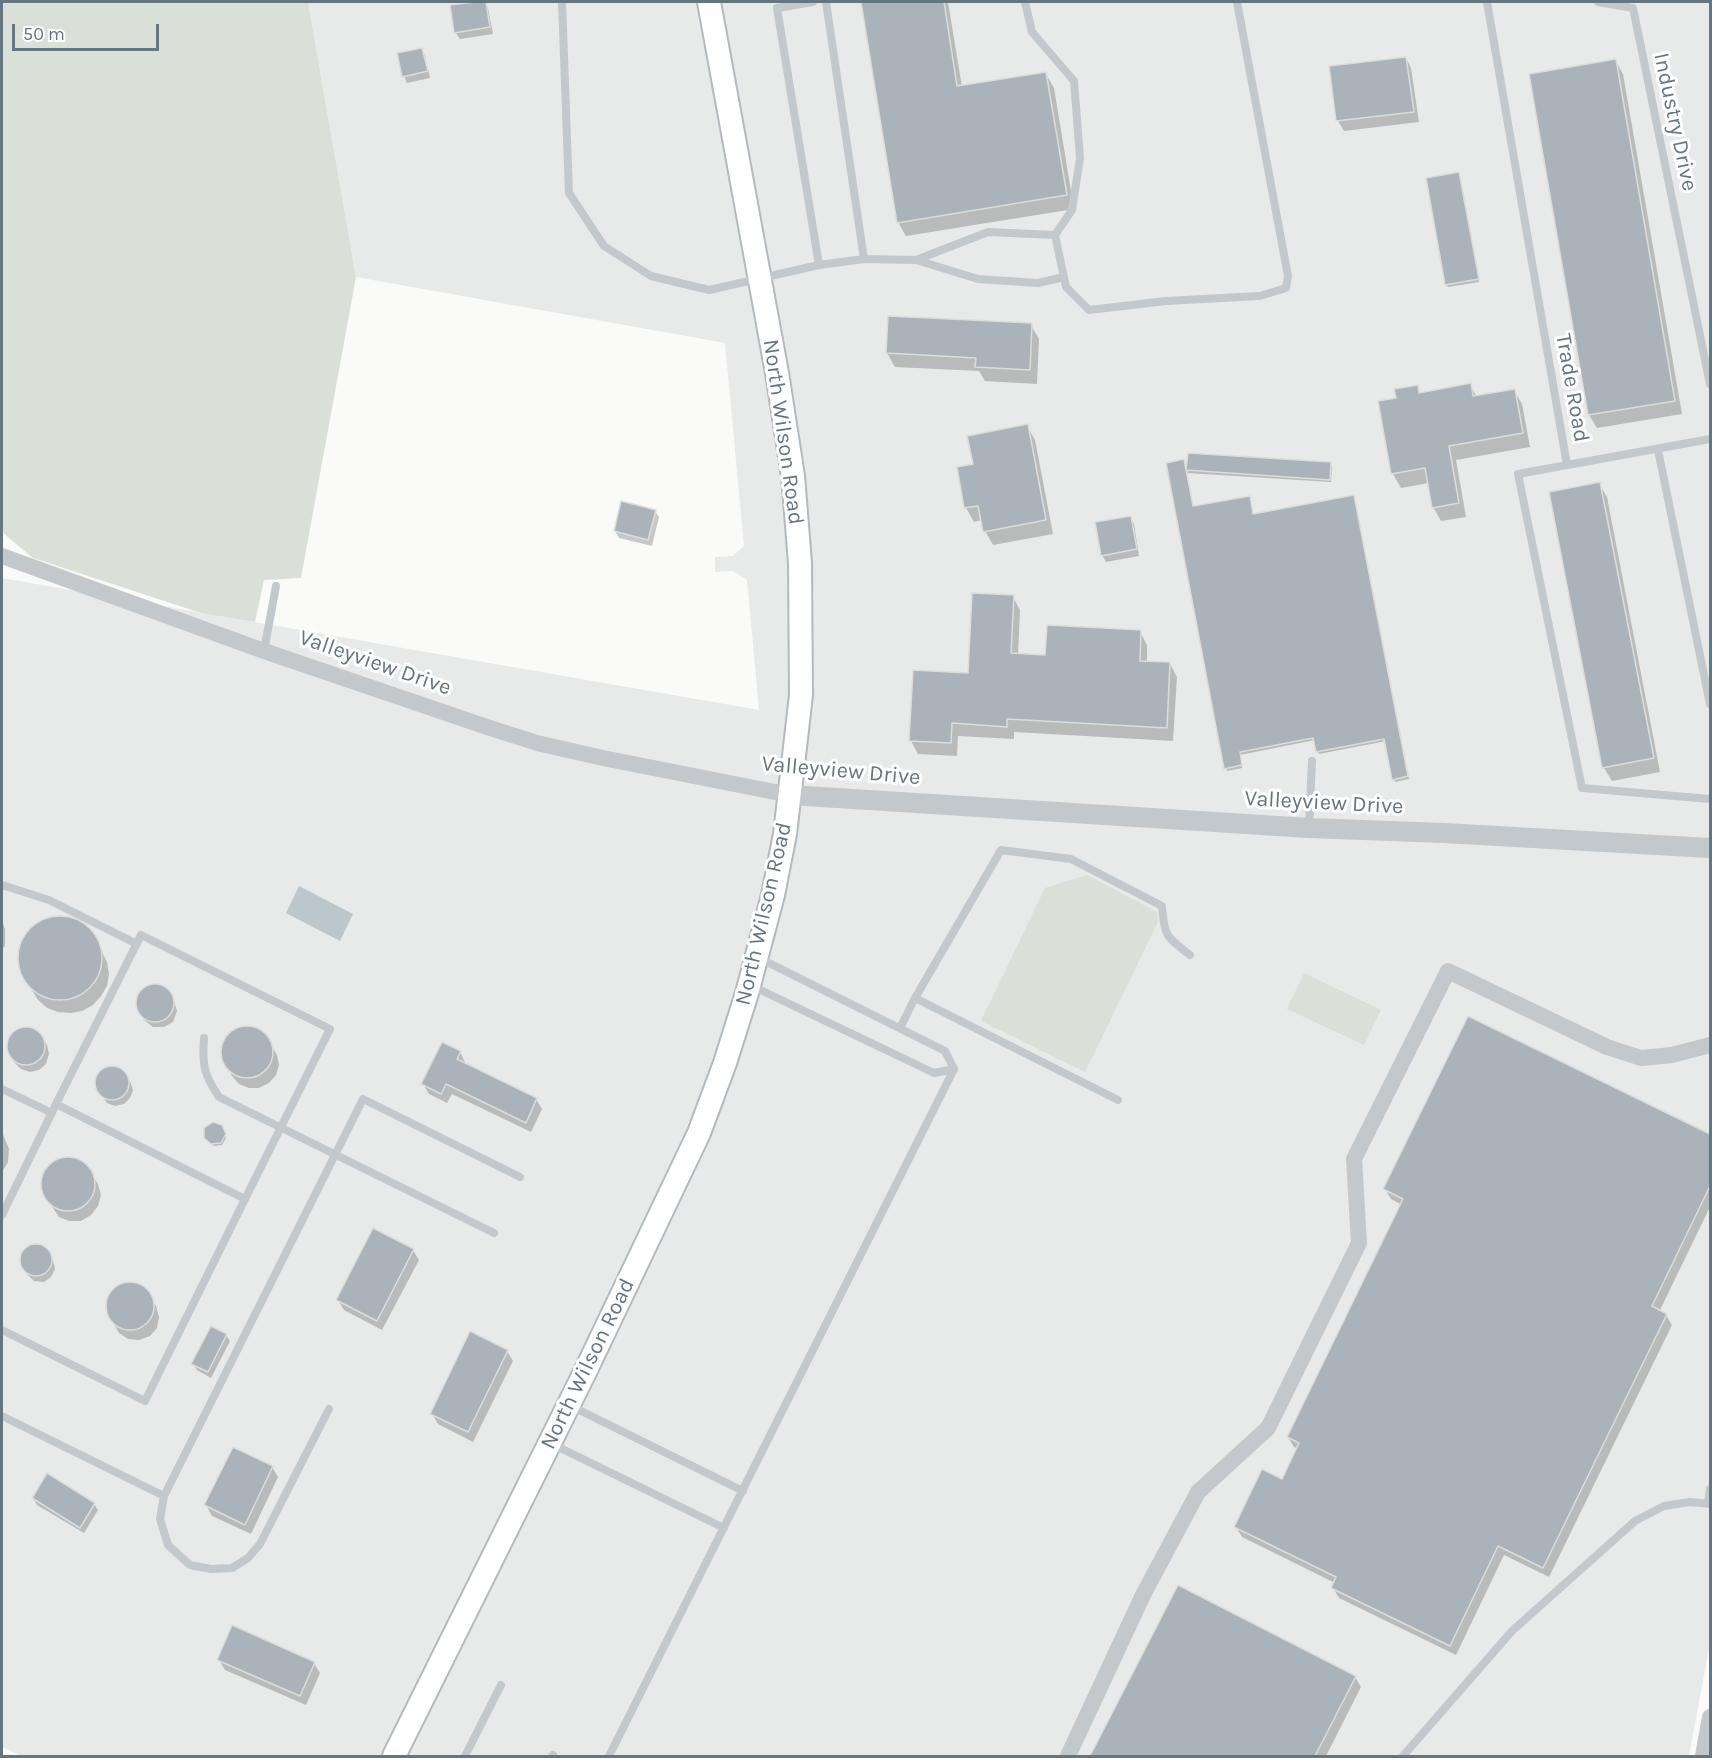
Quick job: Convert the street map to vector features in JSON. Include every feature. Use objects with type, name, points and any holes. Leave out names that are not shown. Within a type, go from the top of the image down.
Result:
[{"type":"main road","name":"North Wilson Road","points":[[394,1756],[569,1405],[699,1133],[750,985],[773,895],[785,834],[801,695],[800,563],[793,477],[777,373],[709,2]]},
{"type":"street","name":"Valleyview Drive","points":[[2,556],[264,651],[537,743],[790,795],[1309,828],[1710,848]]},
{"type":"street","points":[[1068,1756],[1143,1595],[1198,1492],[1269,1428],[1359,1243],[1354,1159],[1448,971],[1607,1047],[1641,1058],[1672,1055],[1710,1045]]},
{"type":"street","points":[[1703,1756],[1710,1717]]},
{"type":"lane","points":[[562,2],[569,193],[604,246],[651,276],[709,290],[819,265],[864,259],[916,260],[978,279],[1038,283],[1064,277]]},
{"type":"lane","points":[[813,2],[776,5],[819,265]]},
{"type":"lane","points":[[826,2],[864,259]]},
{"type":"lane","points":[[1025,2],[1032,32],[1074,81],[1080,158],[1071,210],[1055,235],[1066,287],[1089,310],[1166,301],[1260,296],[1286,288],[1288,276],[1237,2]]},
{"type":"lane","name":"Trade Road","points":[[1487,2],[1567,465],[1518,474],[1582,788],[1710,799]]},
{"type":"lane","name":"Industry Drive","points":[[1598,2],[1633,8],[1710,384]]},
{"type":"lane","points":[[916,260],[988,232],[1055,235]]},
{"type":"lane","points":[[1567,465],[1710,439]]},
{"type":"lane","points":[[1658,450],[1710,704]]},
{"type":"lane","points":[[264,651],[276,586]]},
{"type":"lane","points":[[1309,828],[1312,761]]},
{"type":"lane","points":[[900,1028],[1001,850],[1071,859],[1162,906],[1163,926],[1168,938],[1190,955]]},
{"type":"lane","points":[[2,885],[49,900],[137,944]]},
{"type":"lane","points":[[2,1215],[141,935],[330,1029],[145,1401],[2,1330]]},
{"type":"lane","points":[[757,957],[945,1051],[954,1069]]},
{"type":"lane","points":[[750,985],[934,1073],[954,1069]]},
{"type":"lane","points":[[915,998],[1118,1100]]},
{"type":"lane","points":[[204,1038],[202,1059],[208,1081],[219,1097],[494,1233]]},
{"type":"lane","points":[[609,1756],[954,1069]]},
{"type":"lane","points":[[2,1089],[52,1113]]},
{"type":"lane","points":[[329,1409],[260,1544],[248,1558],[232,1568],[211,1569],[190,1565],[168,1545],[160,1519],[164,1496],[363,1099],[520,1177]]},
{"type":"lane","points":[[56,1104],[245,1199]]},
{"type":"lane","points":[[569,1405],[743,1491]]},
{"type":"lane","points":[[2,1416],[164,1496]]},
{"type":"lane","points":[[550,1442],[724,1528]]},
{"type":"lane","points":[[1403,1756],[1512,1631],[1635,1521],[1664,1506],[1690,1502],[1709,1503],[1710,1489]]},
{"type":"lane","points":[[465,1756],[501,1685]]},
{"type":"shaded area","points":[[2,2],[308,2],[356,277],[301,578],[264,580],[255,622],[201,613],[33,558],[2,532]]},
{"type":"shaded area","points":[[308,2],[1710,2],[1710,1643],[1689,1756],[22,1756],[2,1747],[2,578],[759,710],[747,580],[733,571],[715,572],[715,557],[733,556],[744,546],[725,343],[356,277]]},
{"type":"shaded area","points":[[1087,875],[1157,912],[1158,922],[1085,1072],[981,1021],[1045,888]]},
{"type":"shaded area","points":[[299,886],[353,914],[340,941],[286,913]]},
{"type":"shaded area","points":[[1304,973],[1381,1010],[1364,1045],[1287,1009]]},
{"type":"building","points":[[486,2],[490,27],[454,33],[450,5]]},
{"type":"building","points":[[861,2],[944,2],[957,86],[1046,72],[1067,195],[897,223]]},
{"type":"building","points":[[422,48],[428,71],[402,77],[397,53]]},
{"type":"building","points":[[1406,57],[1414,112],[1336,121],[1329,66]]},
{"type":"building","points":[[1616,59],[1675,401],[1588,415],[1529,74]]},
{"type":"building","points":[[1459,172],[1479,279],[1445,285],[1426,178]]},
{"type":"building","points":[[888,316],[1032,323],[1030,370],[975,367],[976,358],[886,353]]},
{"type":"building","points":[[1471,383],[1473,396],[1515,389],[1523,433],[1449,446],[1459,503],[1432,508],[1425,468],[1391,474],[1378,401],[1396,398],[1394,389],[1418,385],[1419,393]]},
{"type":"building","points":[[1028,424],[1046,520],[983,532],[978,506],[964,508],[957,467],[973,464],[967,436]]},
{"type":"building","points":[[1188,453],[1331,462],[1330,480],[1186,470]]},
{"type":"building","points":[[1184,459],[1193,506],[1250,496],[1253,514],[1354,495],[1408,776],[1392,780],[1384,739],[1316,752],[1313,738],[1240,752],[1242,765],[1224,769],[1166,463]]},
{"type":"building","points":[[1600,482],[1654,758],[1602,768],[1549,492]]},
{"type":"building","points":[[621,501],[656,510],[648,540],[614,531]]},
{"type":"building","points":[[1131,516],[1137,549],[1101,556],[1095,522]]},
{"type":"building","points":[[972,593],[1014,595],[1011,653],[1045,655],[1047,625],[1141,630],[1140,661],[1170,662],[1167,728],[1007,719],[1007,727],[952,723],[951,743],[909,741],[913,670],[968,673]]},
{"type":"building","points":[[60,916],[83,923],[95,935],[102,958],[95,981],[83,993],[60,1000],[37,993],[25,981],[18,958],[25,935],[37,923]]},
{"type":"building","points":[[155,984],[168,990],[174,1003],[168,1016],[155,1022],[142,1016],[136,1003],[142,990]]},
{"type":"building","points":[[1468,1016],[1710,1134],[1710,1186],[1652,1306],[1667,1314],[1543,1568],[1498,1546],[1450,1646],[1331,1588],[1336,1577],[1234,1527],[1262,1469],[1282,1479],[1299,1443],[1287,1437],[1403,1199],[1383,1189]]},
{"type":"building","points":[[242,1026],[252,1026],[266,1033],[273,1052],[266,1071],[252,1078],[242,1078],[232,1074],[225,1067],[221,1057],[221,1047],[225,1037],[232,1030]]},
{"type":"building","points":[[26,1027],[40,1032],[45,1046],[40,1060],[26,1065],[12,1060],[7,1046],[12,1032]]},
{"type":"building","points":[[442,1042],[461,1051],[457,1059],[537,1098],[526,1123],[446,1084],[441,1094],[421,1084]]},
{"type":"building","points":[[112,1066],[124,1071],[129,1083],[124,1095],[112,1100],[100,1095],[95,1083],[100,1071]]},
{"type":"building","points":[[213,1122],[222,1125],[226,1134],[221,1143],[211,1144],[204,1138],[204,1128]]},
{"type":"building","points":[[63,1157],[73,1157],[83,1161],[91,1169],[95,1184],[91,1199],[83,1207],[73,1211],[63,1211],[53,1207],[45,1199],[41,1189],[41,1179],[45,1169],[53,1161]]},
{"type":"building","points":[[373,1228],[414,1249],[377,1321],[336,1300]]},
{"type":"building","points":[[36,1244],[47,1249],[52,1260],[47,1271],[36,1276],[25,1271],[20,1260],[25,1249]]},
{"type":"building","points":[[125,1282],[135,1282],[147,1289],[154,1301],[154,1311],[147,1323],[135,1330],[125,1330],[110,1319],[106,1311],[106,1301],[117,1286]]},
{"type":"building","points":[[211,1326],[227,1334],[208,1372],[191,1364]]},
{"type":"building","points":[[470,1331],[508,1350],[468,1432],[430,1414]]},
{"type":"building","points":[[233,1447],[273,1466],[245,1525],[204,1505]]},
{"type":"building","points":[[47,1473],[95,1503],[80,1528],[32,1498]]},
{"type":"building","points":[[1178,1585],[1356,1676],[1315,1756],[1090,1756]]},
{"type":"building","points":[[232,1625],[315,1662],[300,1696],[217,1660]]}]
